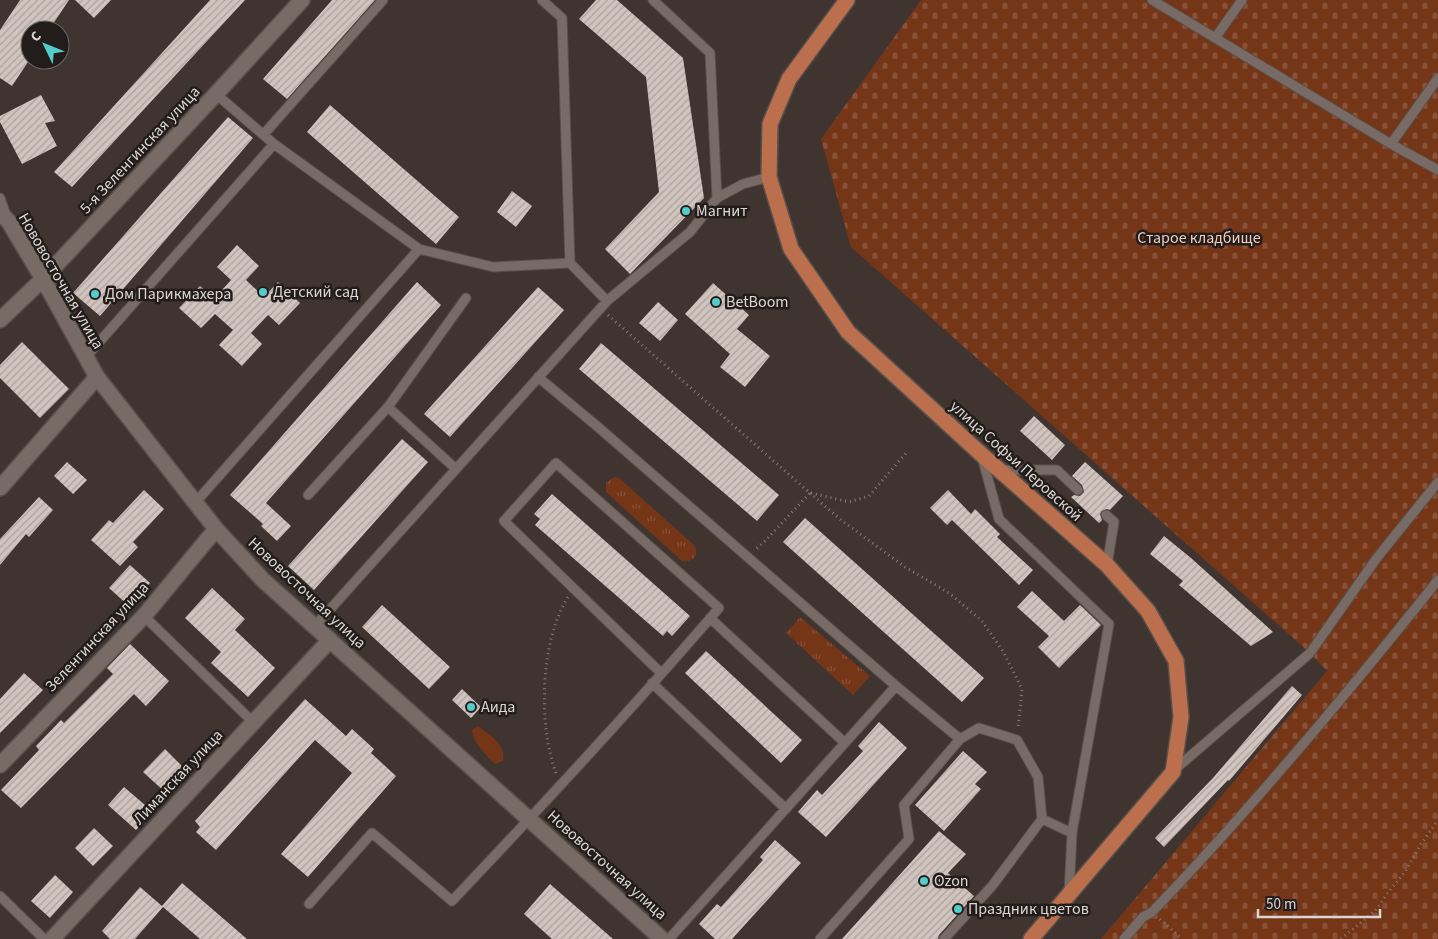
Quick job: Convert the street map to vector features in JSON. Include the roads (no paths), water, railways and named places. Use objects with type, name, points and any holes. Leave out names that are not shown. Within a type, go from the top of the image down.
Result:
[{"type":"main road","name":"улица Софьи Перовской","points":[[848,0],[789,80],[770,124],[770,178],[791,249],[848,332],[981,454],[1107,565],[1148,611],[1176,661],[1181,718],[1173,772]]},
{"type":"main road","points":[[1031,939],[1173,772]]},
{"type":"street","name":"5-я Зеленгинская улица","points":[[0,320],[43,279],[302,0]]},
{"type":"street","name":"Нововосточная улица","points":[[4,217],[43,279],[97,377],[216,529],[263,580],[662,939]]},
{"type":"street","points":[[0,488],[97,377]]},
{"type":"street","name":"Зеленгинская улица","points":[[0,765],[144,616],[216,529]]},
{"type":"street","name":"Лиманская улица","points":[[52,939],[330,640]]},
{"type":"lane","points":[[263,135],[383,0]]},
{"type":"lane","points":[[542,0],[562,18],[570,263],[608,301]]},
{"type":"lane","points":[[654,0],[710,53],[717,198]]},
{"type":"lane","points":[[1152,0],[1391,144],[1438,170]]},
{"type":"lane","points":[[1215,38],[1242,0]]},
{"type":"lane","points":[[1391,144],[1438,78]]},
{"type":"lane","points":[[216,94],[274,144],[419,249],[493,267],[570,263]]},
{"type":"lane","points":[[86,357],[274,144]]},
{"type":"lane","points":[[314,626],[600,308],[690,232],[717,198],[743,184],[770,178]]},
{"type":"lane","points":[[0,198],[4,217]]},
{"type":"lane","points":[[195,503],[419,249]]},
{"type":"lane","points":[[308,495],[388,407],[466,298]]},
{"type":"lane","points":[[538,377],[960,739]]},
{"type":"lane","points":[[388,407],[456,469]]},
{"type":"lane","points":[[981,454],[999,519],[1109,624],[1072,833],[1069,895]]},
{"type":"lane","points":[[309,904],[372,833],[452,901],[530,819],[652,684],[719,608],[556,463],[504,521],[661,673]]},
{"type":"lane","points":[[1001,470],[1057,470],[1078,490]]},
{"type":"lane","points":[[1173,772],[1310,653],[1376,559],[1438,482]]},
{"type":"lane","points":[[1106,515],[1114,522],[1107,565]]},
{"type":"lane","points":[[1124,939],[1143,917],[1152,912],[1213,849],[1381,652],[1438,580]]},
{"type":"lane","points":[[144,616],[253,722]]},
{"type":"lane","points":[[710,618],[846,743]]},
{"type":"lane","points":[[652,684],[786,809]]},
{"type":"lane","points":[[669,939],[896,686]]},
{"type":"lane","points":[[820,939],[908,839],[904,805],[960,739],[979,728],[1017,740],[1038,778],[1042,819],[992,886],[944,939]]},
{"type":"lane","points":[[1042,819],[1072,833]]},
{"type":"lane","points":[[0,896],[44,939]]},
{"type":"place","name":"Магнит","points":[[686,211]]},
{"type":"place","name":"Детский сад","points":[[263,292]]},
{"type":"place","name":"Дом Парикмахера","points":[[95,294]]},
{"type":"place","name":"BetBoom","points":[[716,302]]},
{"type":"place","name":"Аида","points":[[471,707]]},
{"type":"place","name":"Ozon","points":[[924,881]]},
{"type":"place","name":"Праздник цветов","points":[[958,909]]},
{"type":"park label","name":"Старое кладбище","points":[[1199,238]]}]
